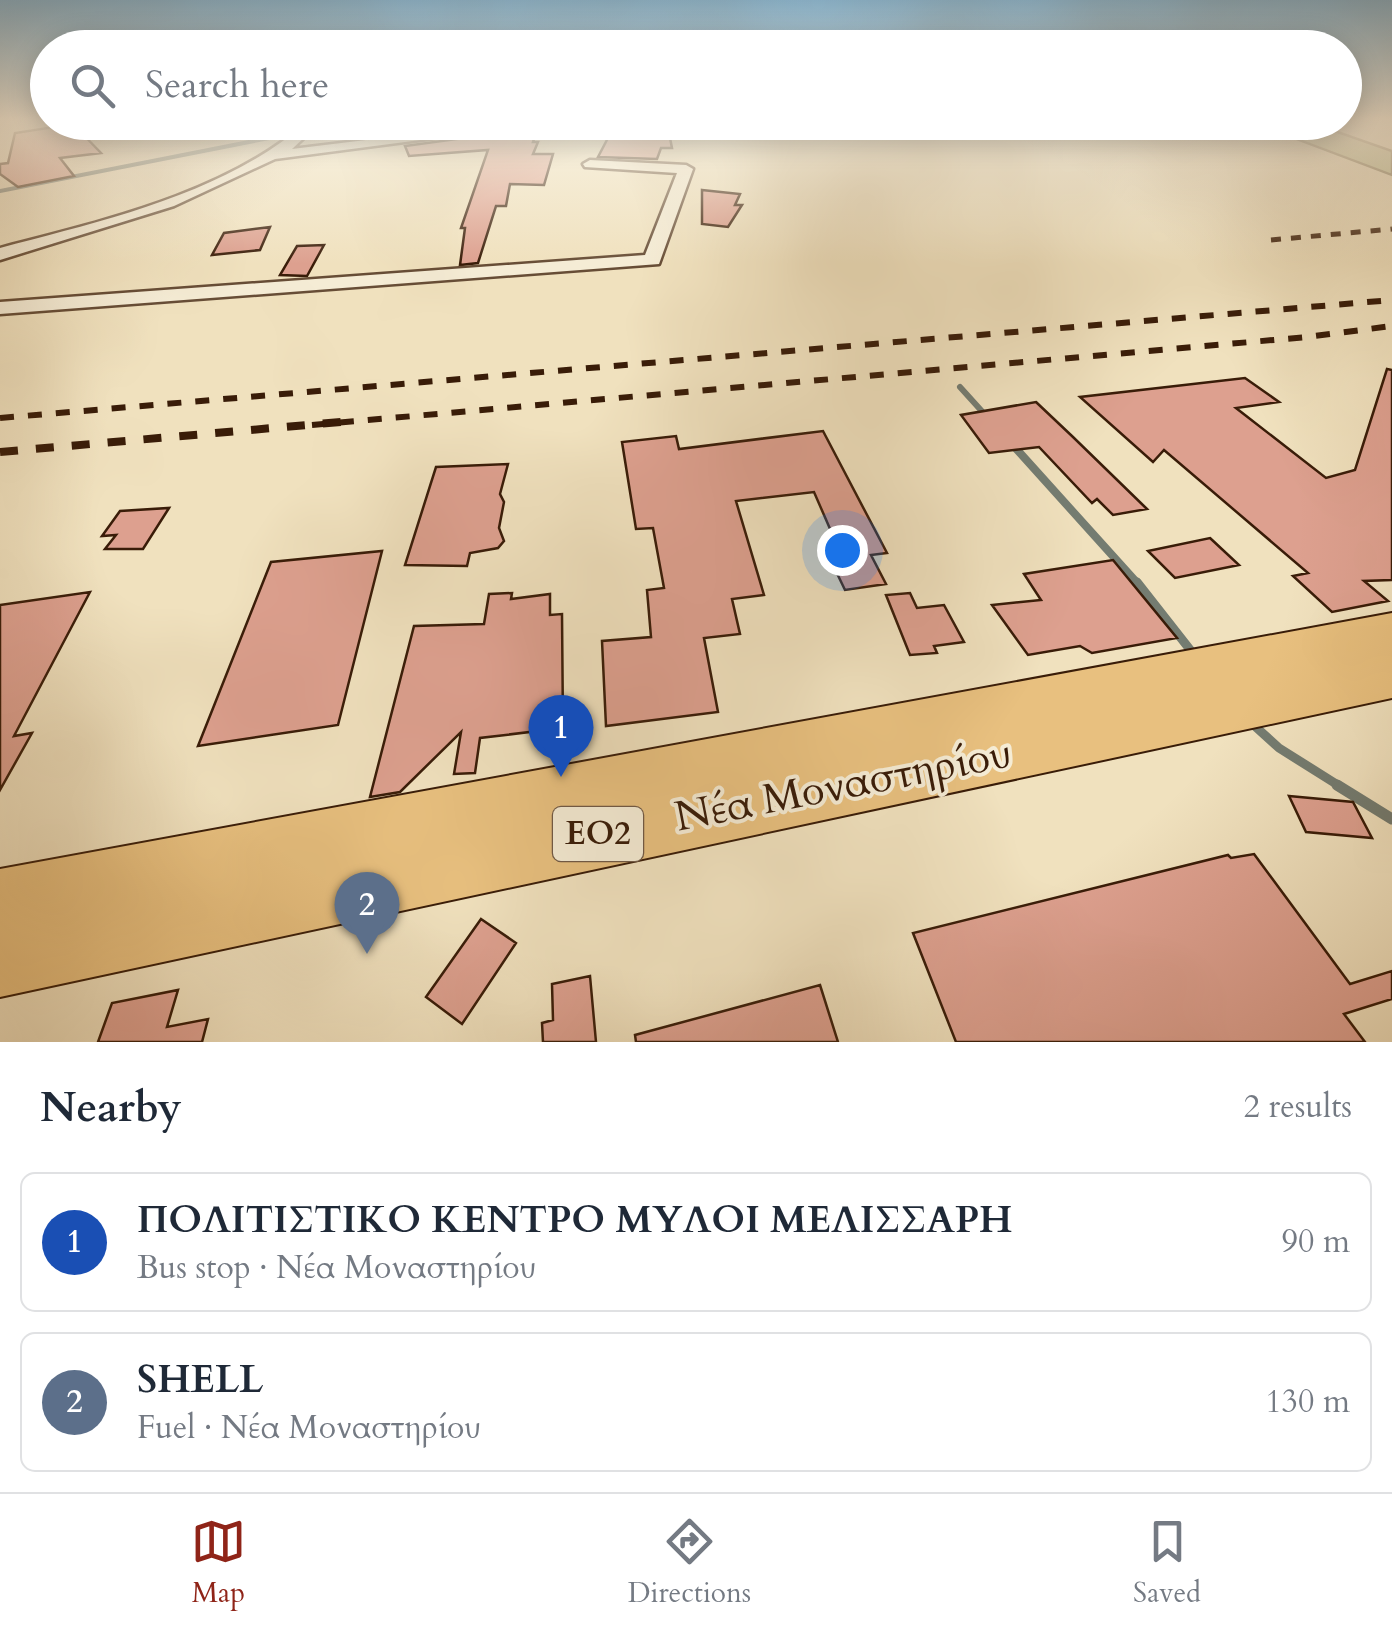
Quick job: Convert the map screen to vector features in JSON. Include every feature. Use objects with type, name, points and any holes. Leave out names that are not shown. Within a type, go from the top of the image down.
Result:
[{"type":"main road","name":"Νέα Μοναστηρίου","points":[[0,906],[1171,700],[1293,675],[1392,634]]},
{"type":"main road","name":"Νέα Μοναστηρίου","points":[[1293,675],[1392,674]]},
{"type":"main road","name":"Νέα Μοναστηρίου","points":[[0,958],[814,789],[1171,700]]},
{"type":"street","points":[[0,254],[137,212],[244,167]]},
{"type":"street","points":[[0,308],[652,260],[686,169],[640,167]]},
{"type":"green space","points":[[1370,167],[1392,167],[1392,175]]},
{"type":"building","points":[[0,167],[67,167],[74,176],[18,187],[0,174]]},
{"type":"building","points":[[482,167],[549,167],[544,185],[510,184],[506,206],[496,206],[478,263],[460,265],[465,228],[461,228]]},
{"type":"building","points":[[702,190],[740,194],[735,205],[742,205],[728,227],[702,224]]},
{"type":"building","points":[[270,227],[260,250],[212,255],[224,233]]},
{"type":"building","points":[[324,245],[307,276],[280,275],[297,246]]},
{"type":"building","points":[[1387,369],[1392,370],[1392,580],[1364,581],[1388,601],[1332,612],[1293,576],[1308,573],[1164,450],[1153,462],[1080,397],[1245,378],[1279,402],[1236,408],[1326,478],[1355,470]]},
{"type":"building","points":[[1036,402],[1147,509],[1113,515],[1097,499],[1092,503],[1039,447],[989,453],[961,415]]},
{"type":"building","points":[[823,431],[887,553],[871,555],[886,584],[845,590],[832,563],[844,561],[814,492],[736,501],[764,595],[732,599],[740,634],[704,638],[718,712],[606,726],[602,641],[651,637],[647,590],[664,588],[653,528],[636,529],[622,442],[676,436],[679,449]]},
{"type":"building","points":[[508,464],[500,494],[504,502],[499,528],[504,541],[498,548],[470,553],[467,566],[405,565],[436,467]]},
{"type":"building","points":[[169,508],[143,549],[105,549],[116,535],[102,536],[120,511]]},
{"type":"building","points":[[1210,538],[1239,565],[1175,578],[1148,551]]},
{"type":"building","points":[[382,551],[338,725],[198,746],[271,562]]},
{"type":"building","points":[[1113,560],[1177,638],[1092,653],[1080,646],[1028,655],[992,605],[1041,600],[1024,574]]},
{"type":"building","points":[[90,592],[14,736],[32,733],[0,790],[0,605]]},
{"type":"building","points":[[512,593],[511,599],[550,594],[550,615],[562,614],[563,728],[480,738],[475,773],[454,774],[461,732],[400,792],[370,797],[414,626],[484,624],[489,594]]},
{"type":"building","points":[[910,593],[917,608],[944,605],[964,642],[934,646],[937,653],[910,655],[886,595]]},
{"type":"building","points":[[1289,796],[1353,802],[1372,838],[1306,832]]},
{"type":"building","points":[[1254,854],[1350,984],[1392,971],[1392,999],[1344,1014],[1365,1042],[956,1042],[913,933],[1228,855],[1231,858]]},
{"type":"building","points":[[481,919],[516,943],[462,1024],[426,997]]},
{"type":"building","points":[[590,976],[596,1042],[543,1042],[542,1023],[553,1020],[552,984]]},
{"type":"building","points":[[820,985],[838,1042],[636,1042],[635,1035]]},
{"type":"building","points":[[178,990],[167,1027],[208,1019],[202,1042],[98,1042],[112,1003]]},
{"type":"waterway","points":[[0,191],[124,167]]},
{"type":"waterway","points":[[960,387],[988,418]]},
{"type":"waterway","points":[[1011,443],[1139,585]]},
{"type":"waterway","points":[[1137,582],[1195,656]]},
{"type":"waterway","points":[[1248,720],[1279,748],[1341,787]]},
{"type":"waterway","points":[[1337,785],[1392,819]]},
{"type":"railway","points":[[1271,240],[1392,229]]},
{"type":"railway","points":[[0,418],[1392,300]]},
{"type":"railway","points":[[312,425],[1307,337],[1392,326]]},
{"type":"railway","points":[[0,452],[341,422]]},
{"type":"place","name":"ΠΟΛΙΤΙΣΤΙΚΟ ΚΕΝΤΡΟ ΜΥΛΟΙ ΜΕΛΙΣΣΑΡΗ","points":[[561,777]]},
{"type":"place","name":"SHELL","points":[[367,954]]}]
